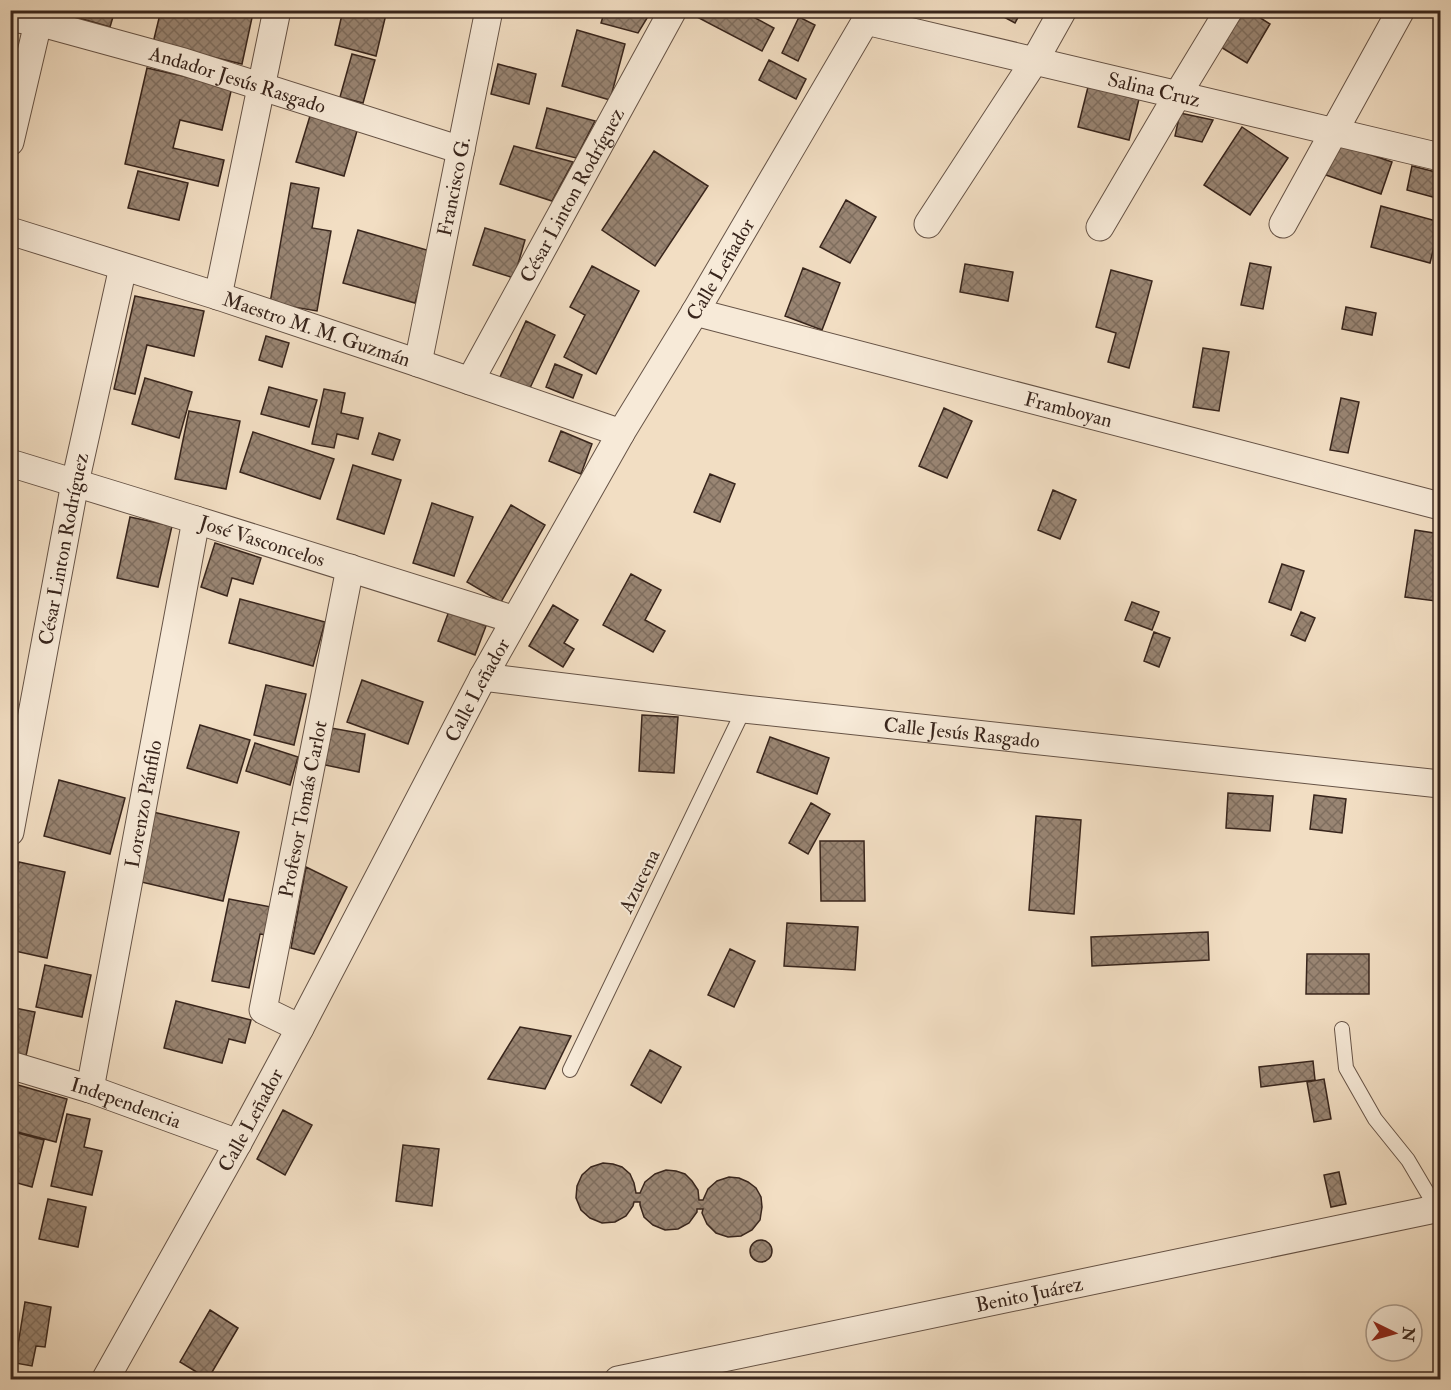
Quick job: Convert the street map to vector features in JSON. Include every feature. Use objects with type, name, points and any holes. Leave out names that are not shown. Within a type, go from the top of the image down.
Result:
[{"type":"street","points":[[218,296],[277,10]]},
{"type":"street","name":"Francisco G.","points":[[418,363],[489,10]]},
{"type":"street","name":"César Linton Rodríguez","points":[[471,381],[673,10]]},
{"type":"street","points":[[928,224],[1035,60],[1063,10]]},
{"type":"street","points":[[1100,227],[1229,10]]},
{"type":"street","points":[[1283,224],[1401,10]]},
{"type":"street","points":[[10,141],[40,16]]},
{"type":"street","name":"Andador Jesús Rasgado","points":[[10,18],[40,16],[461,150]]},
{"type":"street","name":"Salina Cruz","points":[[869,16],[1035,60],[1440,157]]},
{"type":"street","name":"Calle Leñador","points":[[105,1380],[300,1028],[483,677],[621,433],[869,16]]},
{"type":"street","name":"Maestro M. M. Guzmán","points":[[10,231],[218,296],[621,433]]},
{"type":"street","name":"César Linton Rodríguez","points":[[10,832],[75,483],[123,267]]},
{"type":"street","name":"Framboyan","points":[[695,312],[1440,506]]},
{"type":"street","name":"José Vasconcelos","points":[[10,463],[515,620]]},
{"type":"street","name":"Lorenzo Pánfilo","points":[[90,1089],[196,520]]},
{"type":"street","name":"Profesor Tomás Carlot","points":[[300,1028],[263,1010],[350,568]]},
{"type":"street","name":"Calle Jesús Rasgado","points":[[483,677],[744,710],[1440,784]]},
{"type":"street","name":"Independencia","points":[[10,1065],[90,1089],[238,1143]]},
{"type":"street","name":"Benito Juárez","points":[[618,1380],[1439,1208]]},
{"type":"lane","name":"Azucena","points":[[570,1070],[744,710]]},
{"type":"lane","points":[[1342,1029],[1346,1068],[1375,1119],[1408,1160],[1439,1208]]},
{"type":"building","points":[[58,10],[115,10],[110,27],[58,12]]},
{"type":"building","points":[[161,10],[244,10],[253,13],[242,64],[153,43]]},
{"type":"building","points":[[343,10],[387,10],[376,56],[335,45]]},
{"type":"building","points":[[605,10],[652,10],[638,33],[601,23]]},
{"type":"building","points":[[698,10],[740,10],[774,28],[762,51],[695,16]]},
{"type":"building","points":[[991,10],[1022,10],[1015,23]]},
{"type":"building","points":[[1240,10],[1248,10],[1270,24],[1247,63],[1219,46]]},
{"type":"building","points":[[799,17],[815,25],[798,61],[782,53]]},
{"type":"building","points":[[577,30],[625,44],[610,100],[562,86]]},
{"type":"building","points":[[352,54],[375,60],[363,103],[340,97]]},
{"type":"building","points":[[769,60],[806,79],[796,99],[759,80]]},
{"type":"building","points":[[498,64],[536,74],[529,104],[491,94]]},
{"type":"building","points":[[147,68],[232,87],[222,130],[180,120],[173,148],[224,160],[218,186],[125,164]]},
{"type":"building","points":[[1088,87],[1139,99],[1129,140],[1078,127]]},
{"type":"building","points":[[547,108],[595,121],[576,158],[536,148]]},
{"type":"building","points":[[1180,113],[1213,120],[1202,142],[1175,136]]},
{"type":"building","points":[[310,116],[357,131],[344,176],[296,162]]},
{"type":"building","points":[[1242,127],[1288,158],[1250,215],[1204,185]]},
{"type":"building","points":[[1334,142],[1392,162],[1381,194],[1323,174]]},
{"type":"building","points":[[514,146],[573,162],[552,201],[500,184]]},
{"type":"building","points":[[654,151],[708,186],[655,266],[602,230]]},
{"type":"building","points":[[1412,166],[1440,173],[1440,199],[1407,190]]},
{"type":"building","points":[[138,171],[188,183],[179,220],[128,208]]},
{"type":"building","points":[[291,183],[319,188],[312,228],[331,231],[317,311],[270,303]]},
{"type":"building","points":[[846,200],[876,217],[850,263],[820,247]]},
{"type":"building","points":[[1381,206],[1440,222],[1430,263],[1371,247]]},
{"type":"building","points":[[485,228],[525,240],[514,278],[473,265]]},
{"type":"building","points":[[358,230],[430,251],[415,303],[343,283]]},
{"type":"building","points":[[1250,263],[1271,267],[1263,309],[1241,305]]},
{"type":"building","points":[[965,264],[1013,272],[1008,301],[960,292]]},
{"type":"building","points":[[592,266],[639,291],[596,374],[564,357],[585,315],[570,307]]},
{"type":"building","points":[[803,268],[840,283],[822,330],[785,316]]},
{"type":"building","points":[[1111,270],[1152,281],[1129,368],[1108,362],[1116,333],[1096,327]]},
{"type":"building","points":[[135,296],[204,311],[194,356],[147,345],[135,394],[114,389]]},
{"type":"building","points":[[1346,307],[1376,313],[1372,335],[1342,329]]},
{"type":"building","points":[[526,321],[555,335],[529,390],[500,377]]},
{"type":"building","points":[[266,336],[289,343],[282,367],[259,360]]},
{"type":"building","points":[[1203,348],[1229,352],[1219,411],[1193,407]]},
{"type":"building","points":[[555,364],[582,375],[573,398],[546,387]]},
{"type":"building","points":[[145,378],[192,392],[179,438],[132,424]]},
{"type":"building","points":[[269,387],[317,400],[309,427],[261,414]]},
{"type":"building","points":[[324,389],[345,393],[341,413],[363,418],[358,439],[337,434],[334,448],[312,444]]},
{"type":"building","points":[[1440,395],[1440,420],[1437,419]]},
{"type":"building","points":[[1341,398],[1359,402],[1348,453],[1330,450]]},
{"type":"building","points":[[944,408],[972,421],[947,478],[919,466]]},
{"type":"building","points":[[189,411],[240,421],[226,489],[175,479]]},
{"type":"building","points":[[561,431],[592,444],[581,474],[549,461]]},
{"type":"building","points":[[253,432],[334,459],[320,499],[240,472]]},
{"type":"building","points":[[379,433],[400,440],[393,460],[372,454]]},
{"type":"building","points":[[353,465],[401,480],[384,534],[337,519]]},
{"type":"building","points":[[710,474],[735,484],[720,522],[694,512]]},
{"type":"building","points":[[1053,490],[1076,500],[1060,539],[1038,530]]},
{"type":"building","points":[[432,503],[473,517],[454,576],[413,563]]},
{"type":"building","points":[[511,505],[545,525],[501,602],[467,582]]},
{"type":"building","points":[[130,517],[172,526],[158,587],[117,578]]},
{"type":"building","points":[[1415,530],[1440,534],[1440,577],[1436,601],[1405,597]]},
{"type":"building","points":[[215,543],[261,558],[253,584],[232,578],[227,596],[201,587]]},
{"type":"building","points":[[1282,564],[1304,571],[1291,610],[1269,602]]},
{"type":"building","points":[[631,574],[661,590],[645,620],[665,631],[653,652],[603,625]]},
{"type":"building","points":[[240,599],[325,622],[313,666],[229,643]]},
{"type":"building","points":[[1132,602],[1159,612],[1152,630],[1125,620]]},
{"type":"building","points":[[553,605],[578,620],[564,643],[574,649],[563,667],[529,646]]},
{"type":"building","points":[[449,611],[486,626],[475,655],[438,641]]},
{"type":"building","points":[[1301,612],[1315,618],[1305,641],[1291,635]]},
{"type":"building","points":[[1154,632],[1170,638],[1159,667],[1144,661]]},
{"type":"building","points":[[362,680],[423,702],[408,744],[347,722]]},
{"type":"building","points":[[266,685],[306,694],[294,745],[254,735]]},
{"type":"building","points":[[642,715],[678,717],[674,773],[639,771]]},
{"type":"building","points":[[200,725],[250,740],[237,783],[187,768]]},
{"type":"building","points":[[331,728],[365,734],[359,772],[325,765]]},
{"type":"building","points":[[770,737],[829,758],[817,794],[757,772]]},
{"type":"building","points":[[255,743],[298,757],[290,785],[246,771]]},
{"type":"building","points":[[59,780],[125,798],[110,854],[44,836]]},
{"type":"building","points":[[1228,793],[1273,796],[1270,831],[1226,828]]},
{"type":"building","points":[[1314,795],[1346,799],[1342,833],[1310,829]]},
{"type":"building","points":[[811,803],[830,814],[808,854],[789,843]]},
{"type":"building","points":[[153,812],[239,832],[223,901],[137,881]]},
{"type":"building","points":[[1036,816],[1081,820],[1074,914],[1029,910]]},
{"type":"building","points":[[820,841],[864,841],[865,901],[821,901]]},
{"type":"building","points":[[19,862],[65,872],[47,958],[10,950],[10,903]]},
{"type":"building","points":[[306,867],[347,887],[314,954],[291,948]]},
{"type":"building","points":[[229,899],[271,907],[266,935],[260,934],[249,988],[212,981]]},
{"type":"building","points":[[787,923],[858,927],[855,970],[784,966]]},
{"type":"building","points":[[1208,932],[1209,960],[1092,966],[1091,937]]},
{"type":"building","points":[[730,949],[755,961],[734,1007],[708,995]]},
{"type":"building","points":[[1307,954],[1369,954],[1369,994],[1306,994]]},
{"type":"building","points":[[45,965],[91,975],[82,1017],[36,1007]]},
{"type":"building","points":[[176,1001],[251,1020],[245,1043],[229,1039],[222,1063],[164,1048]]},
{"type":"building","points":[[10,1007],[35,1012],[26,1056],[10,1052]]},
{"type":"building","points":[[520,1027],[571,1036],[545,1089],[488,1079]]},
{"type":"building","points":[[650,1050],[681,1067],[661,1103],[631,1085]]},
{"type":"building","points":[[1313,1061],[1315,1080],[1261,1087],[1259,1067]]},
{"type":"building","points":[[1324,1079],[1331,1119],[1314,1122],[1307,1082]]},
{"type":"building","points":[[11,1083],[67,1099],[56,1142],[10,1130]]},
{"type":"building","points":[[283,1110],[312,1125],[285,1175],[257,1159]]},
{"type":"building","points":[[67,1114],[90,1119],[84,1147],[102,1151],[92,1195],[51,1186]]},
{"type":"building","points":[[10,1131],[44,1140],[32,1187],[10,1181]]},
{"type":"building","points":[[403,1145],[439,1149],[432,1206],[396,1201]]},
{"type":"building","points":[[603,1163],[622,1167],[630,1174],[636,1193],[640,1193],[645,1182],[655,1174],[666,1170],[685,1174],[698,1190],[699,1200],[703,1200],[708,1189],[717,1181],[729,1177],[739,1178],[756,1188],[761,1197],[760,1220],[752,1230],[741,1236],[728,1237],[716,1233],[707,1224],[702,1213],[703,1209],[697,1209],[689,1223],[678,1229],[665,1230],[653,1225],[644,1217],[640,1202],[634,1202],[626,1216],[615,1222],[602,1223],[590,1218],[581,1210],[576,1198],[577,1186],[582,1175],[591,1167]]},
{"type":"building","points":[[1339,1172],[1346,1204],[1331,1207],[1324,1175]]},
{"type":"building","points":[[48,1199],[86,1207],[78,1247],[39,1239]]},
{"type":"building","points":[[757,1240],[765,1240],[772,1247],[772,1255],[765,1262],[757,1262],[750,1255],[750,1247]]},
{"type":"building","points":[[25,1302],[51,1307],[45,1347],[36,1346],[32,1366],[15,1363]]},
{"type":"building","points":[[210,1310],[238,1328],[208,1379],[180,1362]]}]
